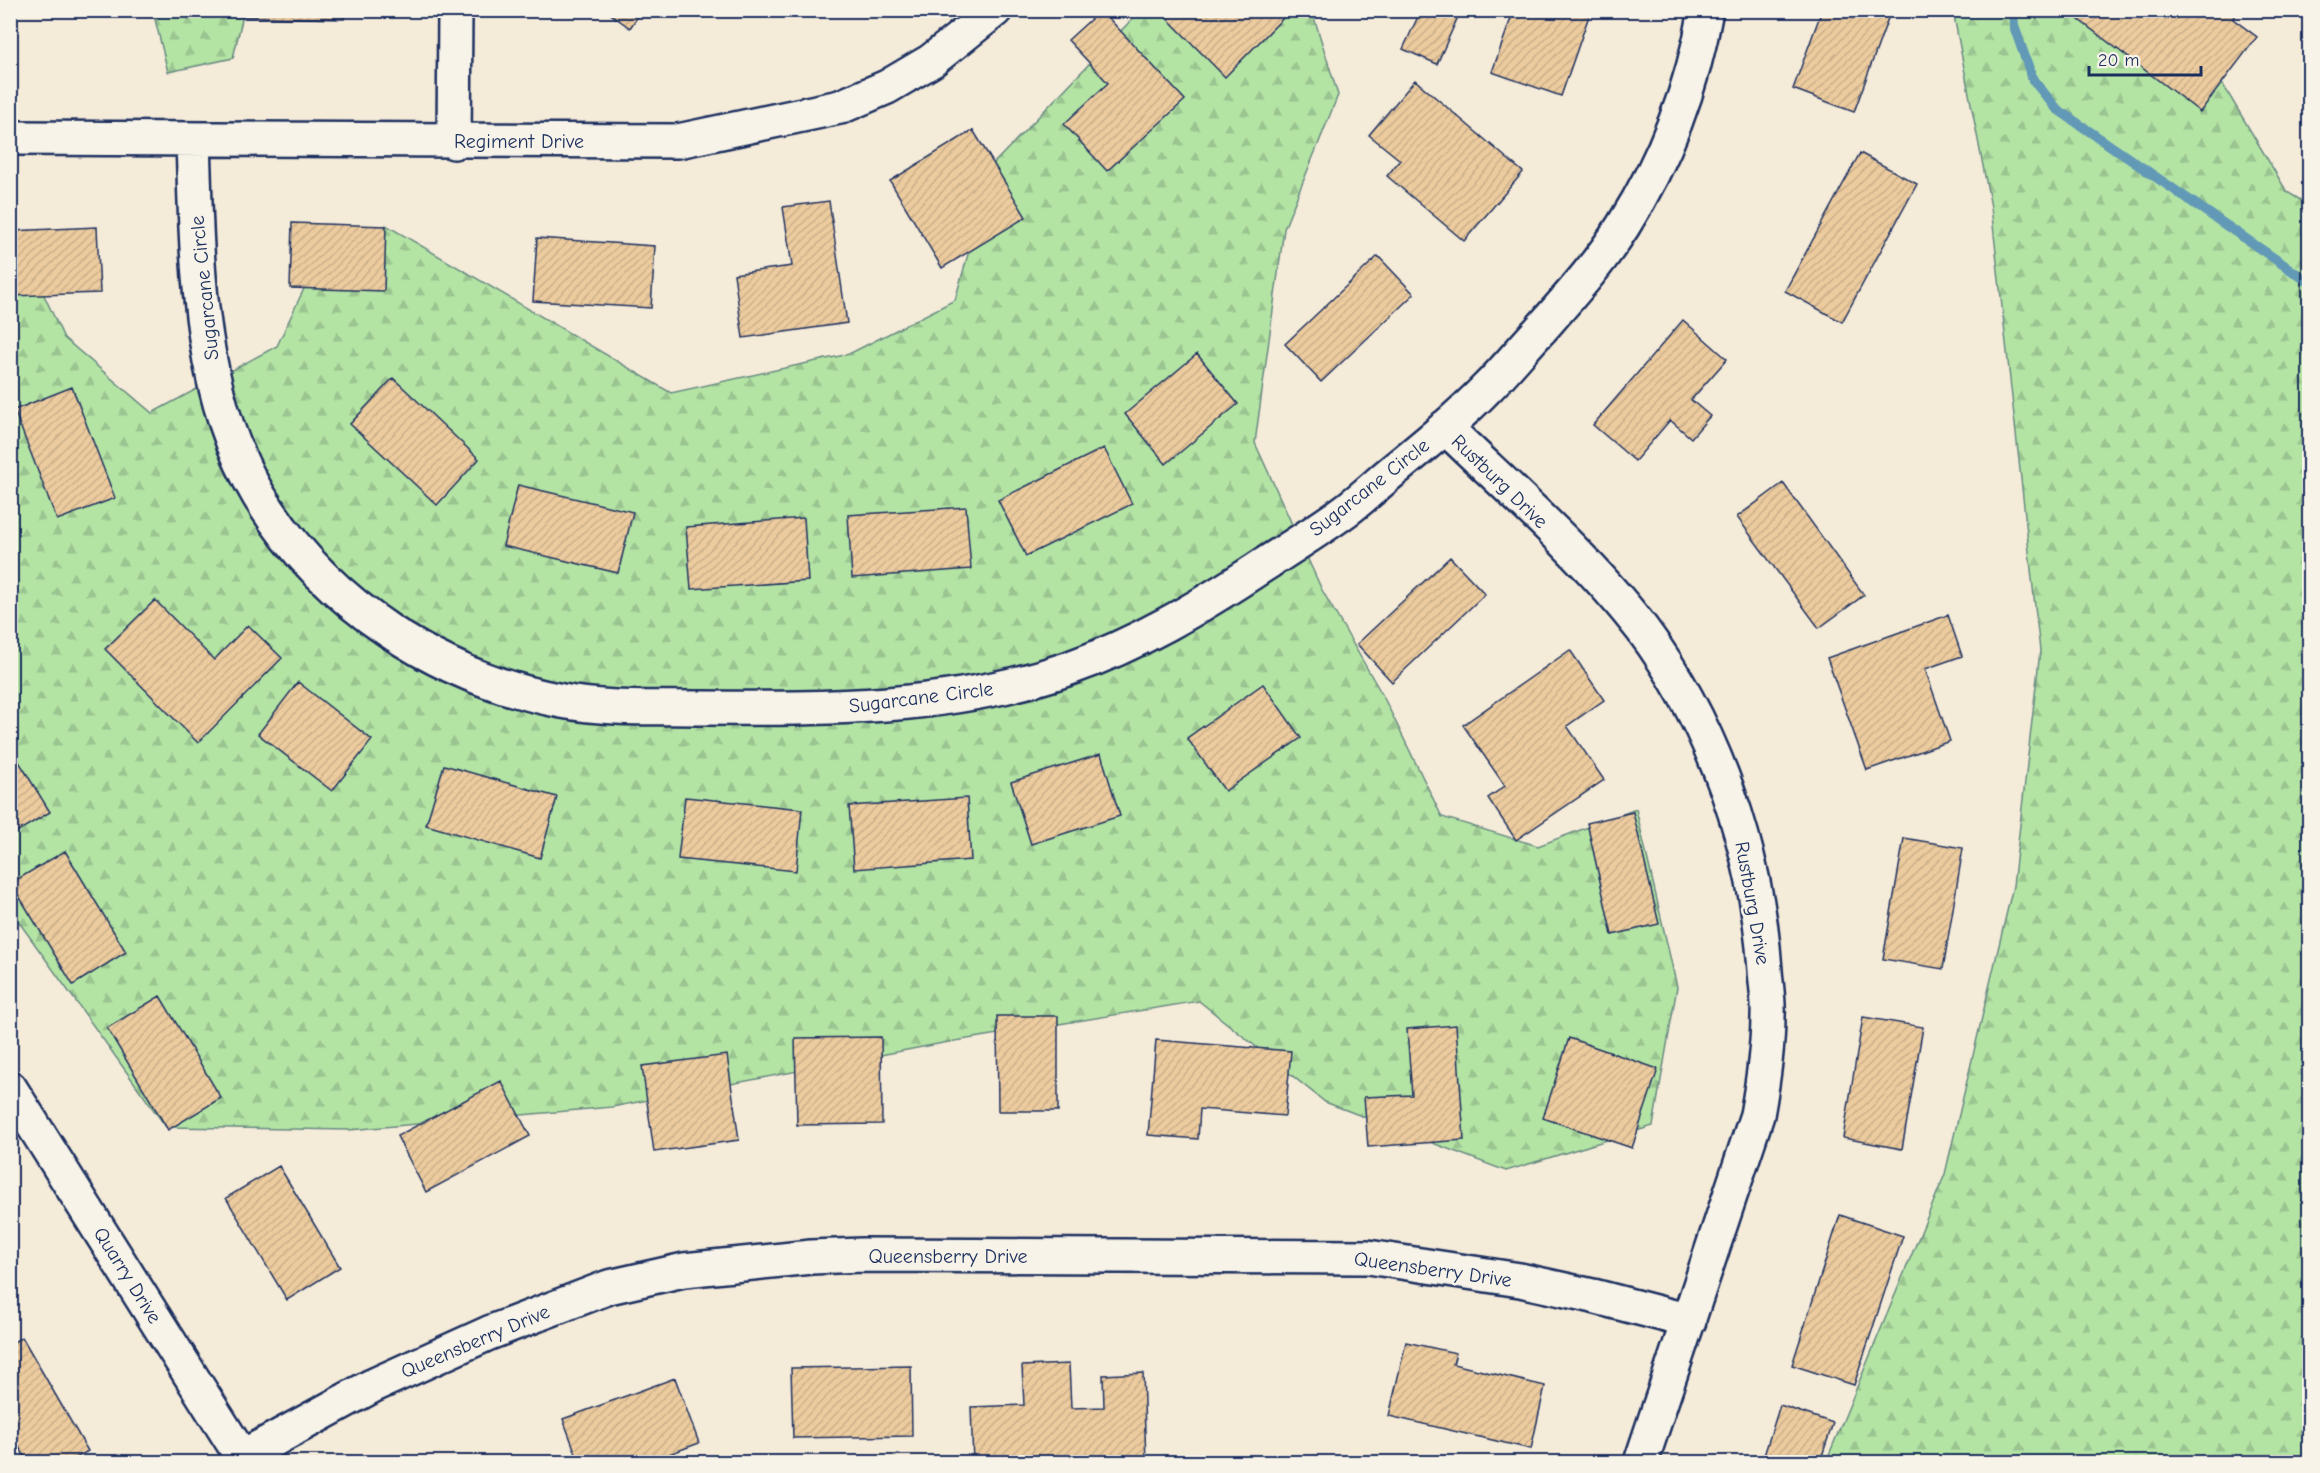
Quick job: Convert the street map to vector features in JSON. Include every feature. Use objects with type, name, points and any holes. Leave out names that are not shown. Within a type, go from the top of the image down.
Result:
[{"type":"street","points":[[454,142],[455,10]]},
{"type":"street","name":"Regiment Drive","points":[[10,138],[454,142],[678,141],[840,107],[887,87],[932,62],[995,10]]},
{"type":"street","name":"Sugarcane Circle","points":[[193,140],[196,246],[204,322],[219,398],[235,446],[257,492],[293,543],[338,592],[377,624],[421,651],[467,674],[515,690],[566,702],[617,707],[813,709],[889,705],[991,690],[1065,670],[1136,641],[1204,605],[1346,510],[1445,428],[1489,386],[1574,291],[1621,230],[1647,185],[1678,115],[1694,66],[1706,10]]},
{"type":"street","name":"Rustburg Drive","points":[[1445,428],[1593,571],[1642,630],[1671,673],[1707,740],[1726,787],[1749,861],[1763,936],[1768,1013],[1766,1065],[1757,1115],[1641,1462]]},
{"type":"street","name":"Quarry Drive","points":[[10,1088],[244,1460]]},
{"type":"street","name":"Queensberry Drive","points":[[244,1460],[382,1381],[489,1332],[609,1287],[684,1270],[811,1257],[862,1255],[1368,1257],[1520,1280],[1689,1321]]},
{"type":"green space","points":[[153,11],[244,11],[233,58],[168,72]]},
{"type":"green space","points":[[1140,11],[1312,11],[1338,95],[1284,229],[1255,443],[1322,590],[1383,696],[1442,817],[1538,846],[1636,809],[1677,987],[1653,1126],[1506,1171],[1325,1102],[1199,1001],[943,1043],[612,1107],[349,1130],[166,1127],[11,911],[10,281],[43,293],[64,338],[152,413],[277,346],[317,261],[386,225],[671,393],[849,354],[955,300],[994,163]]},
{"type":"green space","points":[[1953,11],[2179,11],[2287,192],[2309,205],[2309,1462],[1826,1462],[1945,1174],[2013,886],[2040,651],[1991,207]]},
{"type":"building","points":[[225,10],[344,10],[344,19],[224,16]]},
{"type":"building","points":[[605,10],[642,10],[630,28]]},
{"type":"building","points":[[1101,10],[1185,100],[1107,171],[1064,124],[1108,83],[1068,40]]},
{"type":"building","points":[[1159,10],[1291,10],[1225,77]]},
{"type":"building","points":[[1421,10],[1461,10],[1437,64],[1403,49]]},
{"type":"building","points":[[1514,10],[1591,10],[1561,96],[1492,72]]},
{"type":"building","points":[[1822,10],[1891,10],[1854,112],[1793,89]]},
{"type":"building","points":[[2066,10],[2239,10],[2233,19],[2257,37],[2200,112]]},
{"type":"building","points":[[1415,80],[1523,172],[1464,241],[1387,176],[1400,160],[1369,135]]},
{"type":"building","points":[[973,130],[1026,217],[942,268],[890,181]]},
{"type":"building","points":[[1860,153],[1917,184],[1842,322],[1785,291]]},
{"type":"building","points":[[829,201],[847,323],[743,338],[734,274],[792,266],[783,207]]},
{"type":"building","points":[[292,223],[386,226],[384,291],[290,288]]},
{"type":"building","points":[[97,227],[100,293],[10,296],[10,231]]},
{"type":"building","points":[[537,238],[655,246],[651,308],[533,301]]},
{"type":"building","points":[[1378,256],[1414,294],[1321,382],[1285,344]]},
{"type":"building","points":[[1683,320],[1727,359],[1691,400],[1710,416],[1691,438],[1670,420],[1635,461],[1593,425]]},
{"type":"building","points":[[1197,354],[1238,404],[1166,464],[1125,414]]},
{"type":"building","points":[[393,378],[479,459],[437,505],[350,424]]},
{"type":"building","points":[[72,387],[115,498],[57,520],[14,410]]},
{"type":"building","points":[[1104,448],[1132,504],[1026,556],[998,500]]},
{"type":"building","points":[[1783,483],[1864,595],[1819,628],[1737,517]]},
{"type":"building","points":[[518,485],[633,512],[618,573],[503,546]]},
{"type":"building","points":[[966,507],[971,569],[852,578],[848,515]]},
{"type":"building","points":[[804,518],[808,581],[691,589],[686,527]]},
{"type":"building","points":[[1450,557],[1485,594],[1392,682],[1357,644]]},
{"type":"building","points":[[155,600],[214,660],[248,625],[282,658],[198,743],[105,649]]},
{"type":"building","points":[[1948,615],[1962,656],[1925,669],[1950,741],[1867,770],[1827,658]]},
{"type":"building","points":[[1570,650],[1604,700],[1567,726],[1604,780],[1516,840],[1488,798],[1505,786],[1463,725]]},
{"type":"building","points":[[298,682],[372,740],[332,791],[258,734]]},
{"type":"building","points":[[1263,684],[1301,738],[1225,791],[1187,738]]},
{"type":"building","points":[[10,747],[50,812],[10,836]]},
{"type":"building","points":[[1101,754],[1120,816],[1031,844],[1011,782]]},
{"type":"building","points":[[444,765],[557,797],[540,858],[426,825]]},
{"type":"building","points":[[685,797],[802,809],[796,871],[678,859]]},
{"type":"building","points":[[967,798],[971,860],[854,869],[849,806]]},
{"type":"building","points":[[1633,812],[1659,924],[1612,935],[1587,823]]},
{"type":"building","points":[[1904,838],[1963,848],[1943,969],[1883,959]]},
{"type":"building","points":[[65,851],[126,952],[73,985],[11,883]]},
{"type":"building","points":[[160,996],[221,1098],[168,1130],[107,1028]]},
{"type":"building","points":[[997,1016],[1058,1016],[1058,1111],[998,1111]]},
{"type":"building","points":[[1863,1017],[1923,1027],[1902,1149],[1843,1138]]},
{"type":"building","points":[[1456,1025],[1464,1140],[1368,1147],[1364,1097],[1412,1095],[1407,1029]]},
{"type":"building","points":[[881,1037],[882,1124],[797,1125],[795,1038]]},
{"type":"building","points":[[1569,1038],[1658,1069],[1632,1148],[1543,1118]]},
{"type":"building","points":[[1156,1040],[1291,1051],[1285,1116],[1200,1109],[1198,1139],[1148,1135]]},
{"type":"building","points":[[727,1055],[739,1140],[654,1152],[642,1066]]},
{"type":"building","points":[[501,1081],[530,1136],[426,1192],[397,1136]]},
{"type":"building","points":[[279,1166],[340,1267],[287,1300],[226,1198]]},
{"type":"building","points":[[1840,1215],[1903,1236],[1854,1385],[1792,1365]]},
{"type":"building","points":[[22,1337],[88,1451],[69,1462],[28,1462],[10,1432],[10,1344]]},
{"type":"building","points":[[1406,1342],[1456,1353],[1453,1364],[1545,1386],[1531,1449],[1389,1416]]},
{"type":"building","points":[[1069,1364],[1071,1408],[1104,1407],[1103,1375],[1143,1373],[1146,1462],[973,1462],[971,1407],[1024,1405],[1022,1366]]},
{"type":"building","points":[[911,1366],[912,1436],[793,1438],[791,1368]]},
{"type":"building","points":[[675,1378],[699,1443],[648,1462],[579,1462],[563,1419]]},
{"type":"building","points":[[1780,1405],[1833,1423],[1820,1462],[1762,1462]]},
{"type":"waterway","points":[[2013,10],[2014,26],[2033,80],[2057,109],[2310,283]]}]
